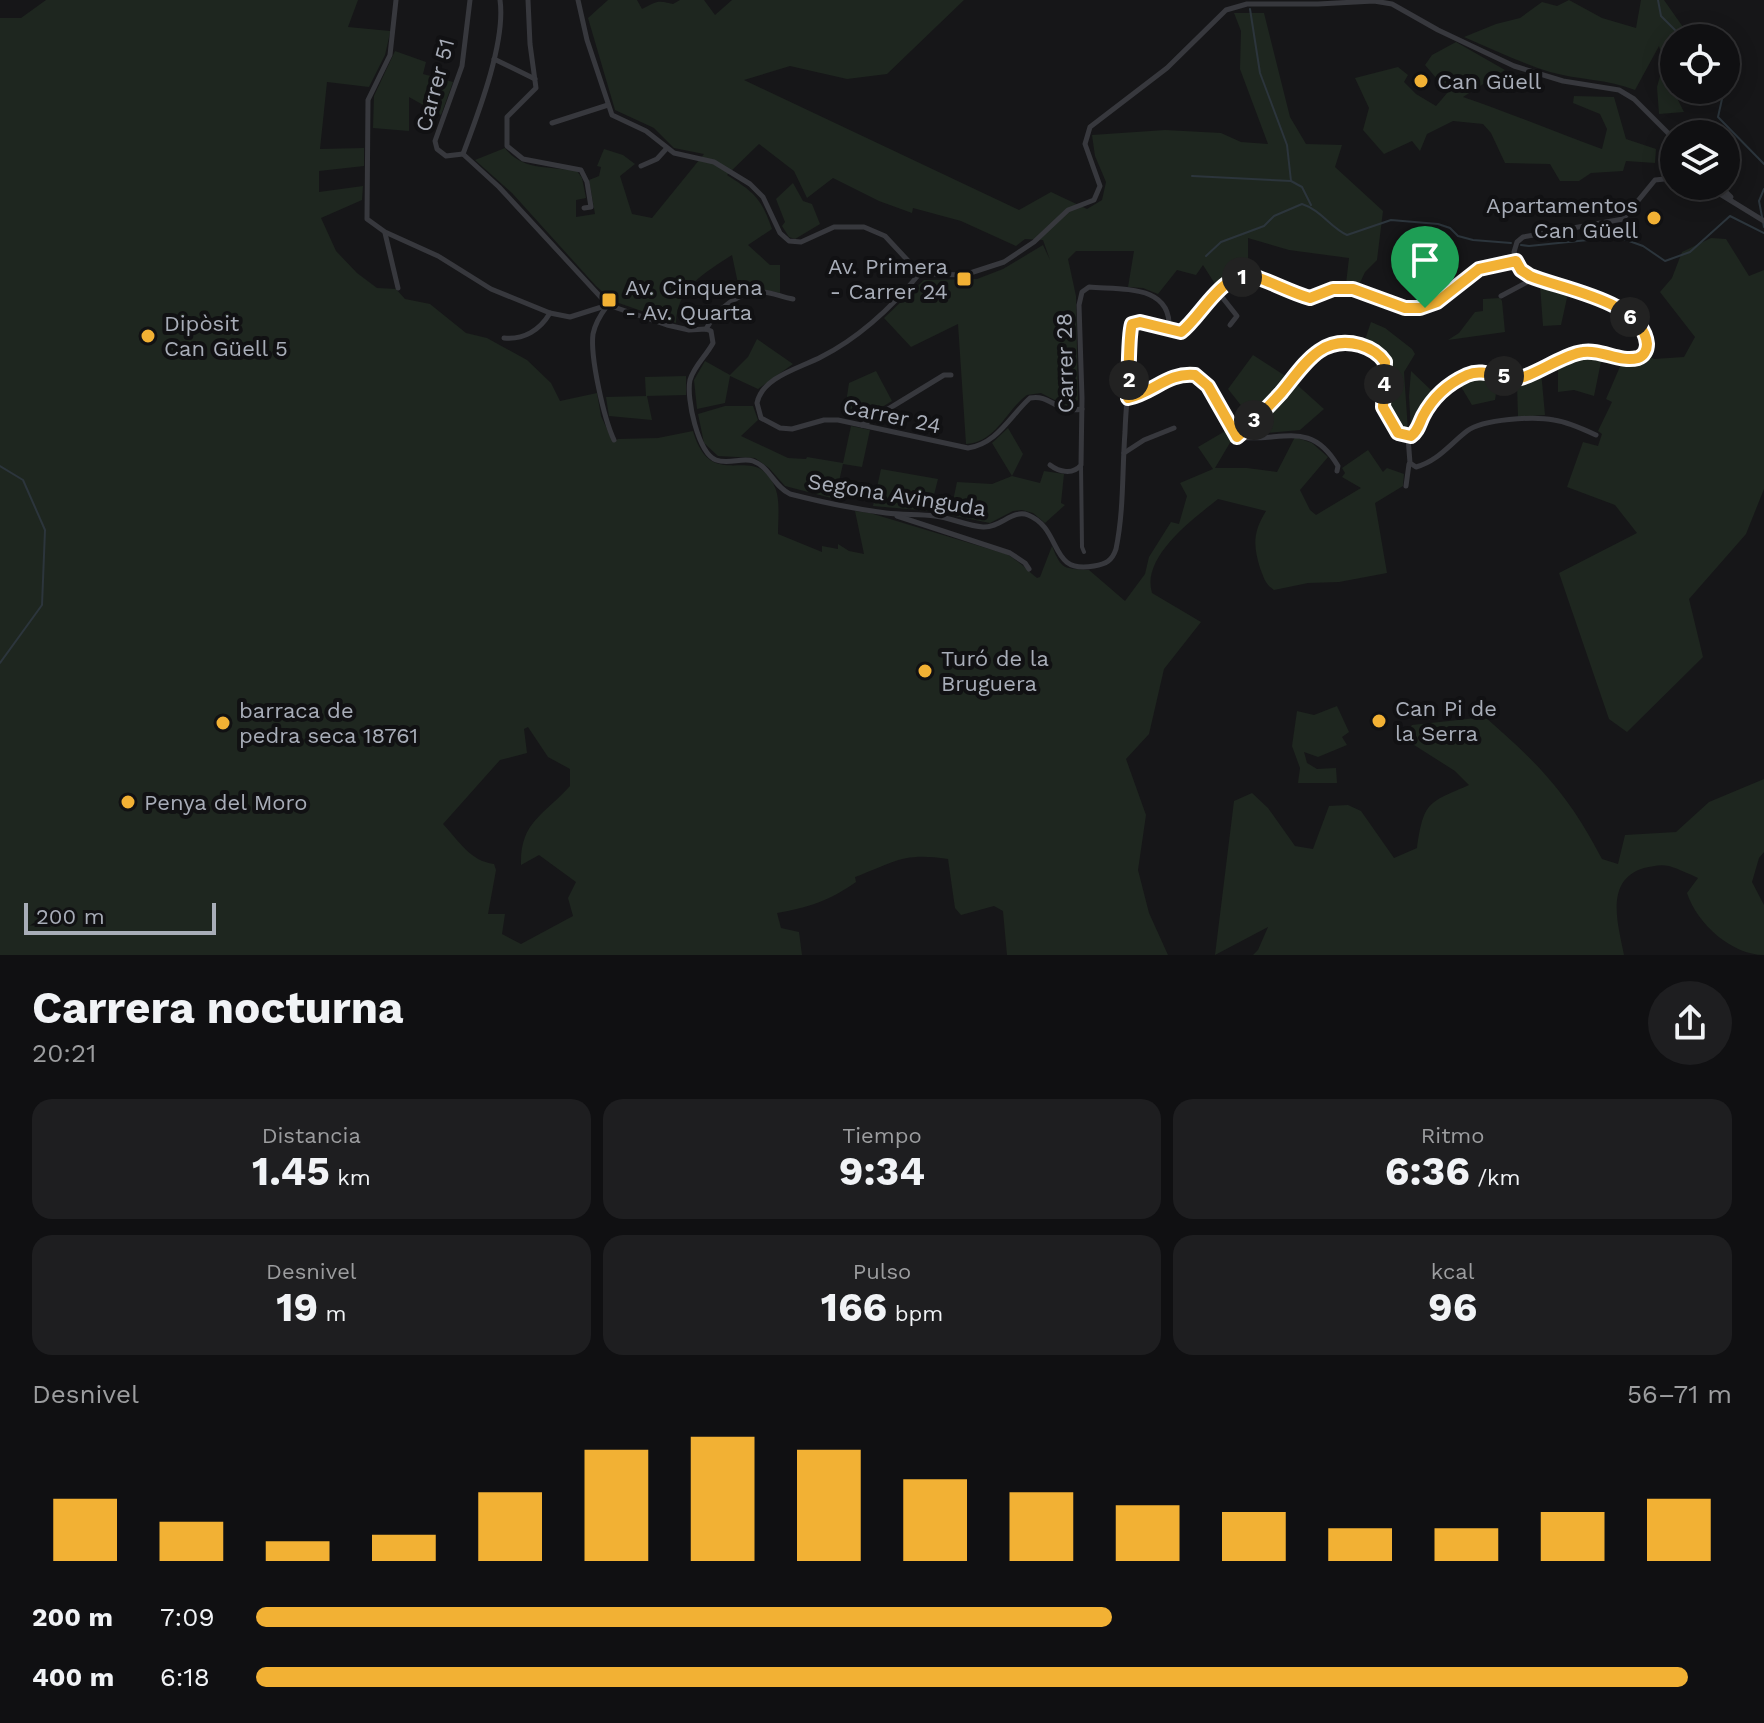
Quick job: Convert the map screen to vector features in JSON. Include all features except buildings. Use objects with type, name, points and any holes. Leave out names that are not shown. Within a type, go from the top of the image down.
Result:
[{"type":"street","points":[[396,0],[390,55],[368,103],[365,214],[370,223],[438,256],[491,289],[550,313],[570,317],[608,305]]},
{"type":"street","name":"Carrer 51","points":[[463,154],[452,157],[443,155],[435,141],[462,66],[470,0]]},
{"type":"street","points":[[500,0],[501,12],[490,80],[463,154],[501,189],[608,305],[683,329],[706,329],[721,309],[747,294],[764,292],[793,299]]},
{"type":"street","points":[[528,0],[536,80],[534,92],[507,117],[507,146],[523,159],[581,170],[587,182],[591,207],[584,208]]},
{"type":"street","points":[[578,0],[587,40],[612,115],[646,131],[674,153],[714,162],[752,186],[763,197],[780,233],[789,241],[801,242],[834,227],[864,227],[885,236],[921,272],[964,275],[1004,262],[1034,242],[1068,210],[1094,200],[1100,186],[1085,144],[1090,127],[1167,68],[1226,10],[1242,4],[1374,1],[1392,4],[1514,66],[1563,81],[1604,86],[1624,93],[1660,125]]},
{"type":"street","points":[[493,59],[536,80]]},
{"type":"street","points":[[552,123],[608,105]]},
{"type":"street","points":[[641,166],[657,159],[667,148]]},
{"type":"street","points":[[1408,437],[1416,432],[1435,397],[1470,374],[1485,372],[1517,379],[1585,351],[1628,358],[1644,354],[1647,345],[1644,335],[1627,313],[1605,302],[1525,274],[1514,252],[1520,238],[1615,222],[1630,212],[1655,180],[1660,179]]},
{"type":"street","points":[[1730,200],[1761,220]]},
{"type":"street","points":[[1733,200],[1737,204]]},
{"type":"street","points":[[385,232],[398,288]]},
{"type":"street","points":[[1169,329],[1184,330],[1230,282],[1249,276],[1307,297],[1333,289],[1353,289],[1405,308],[1420,308],[1437,302],[1479,269],[1516,261]]},
{"type":"street","name":"Carrer 24","points":[[921,272],[873,323],[826,354],[799,365],[761,392],[757,400],[761,418],[780,428],[792,429],[831,419],[968,448],[981,445],[1000,432],[1017,410],[1033,397],[1043,398],[1065,410],[1082,409]]},
{"type":"street","points":[[1501,296],[1534,278]]},
{"type":"street","name":"Carrer 28","points":[[1081,465],[1079,305],[1084,290],[1089,287],[1149,294],[1169,311],[1169,329]]},
{"type":"street","points":[[1218,292],[1237,316],[1230,325]]},
{"type":"street","points":[[608,305],[596,326],[593,339],[606,420],[614,440]]},
{"type":"street","points":[[504,338],[516,339],[537,329],[550,313]]},
{"type":"street","name":"Segona Avinguda","points":[[706,329],[713,334],[713,343],[693,373],[689,389],[698,434],[707,455],[723,462],[747,460],[756,463],[790,494],[888,514],[939,516],[984,527],[999,525],[1018,513],[1027,514],[1049,531],[1066,564],[1085,567],[1105,564],[1114,557],[1118,543],[1123,507],[1130,328],[1136,322],[1169,329]]},
{"type":"street","points":[[1237,437],[1308,359],[1323,348],[1338,343],[1369,348],[1385,362],[1383,407],[1395,430],[1408,437]]},
{"type":"street","points":[[862,425],[944,375],[951,375]]},
{"type":"street","points":[[1128,398],[1138,396],[1172,376],[1195,375],[1208,386],[1237,437]]},
{"type":"street","points":[[1410,463],[1416,467],[1425,464],[1468,430],[1483,423],[1547,419],[1596,435]]},
{"type":"street","points":[[1124,454],[1144,440],[1174,428]]},
{"type":"street","points":[[1237,437],[1306,436],[1330,455],[1338,466],[1337,471]]},
{"type":"street","points":[[1406,486],[1410,463],[1408,437]]},
{"type":"street","points":[[1050,465],[1057,470],[1071,471],[1081,465]]},
{"type":"street","points":[[1081,465],[1084,552]]},
{"type":"street","points":[[888,514],[1010,553],[1029,569]]},
{"type":"shaded area","points":[[46,0],[358,0],[348,27],[390,33],[385,55],[369,87],[327,82],[320,149],[364,148],[364,166],[319,171],[319,192],[363,186],[362,200],[321,218],[336,251],[377,288],[396,289],[405,299],[430,304],[466,333],[487,338],[527,360],[551,383],[560,401],[597,393],[601,416],[613,442],[693,431],[701,450],[711,461],[758,468],[768,475],[776,490],[778,534],[822,552],[822,546],[838,549],[838,544],[849,551],[864,554],[855,511],[870,513],[1006,554],[1037,578],[1052,546],[1065,567],[1089,570],[1125,601],[1145,574],[1149,557],[1171,522],[1179,524],[1187,496],[1180,483],[1213,469],[1198,447],[1227,430],[1231,441],[1215,468],[1277,472],[1295,437],[1312,443],[1328,457],[1300,490],[1316,515],[1361,488],[1342,477],[1345,473],[1342,468],[1368,450],[1383,472],[1387,468],[1404,474],[1403,486],[1375,503],[1387,573],[1274,590],[1264,578],[1255,545],[1266,511],[1218,499],[1172,540],[1154,566],[1152,593],[1201,622],[1164,669],[1149,734],[1126,759],[1146,815],[1138,870],[1149,913],[1168,955],[1007,955],[1003,911],[994,906],[961,915],[955,908],[948,859],[920,857],[890,863],[855,877],[856,882],[828,898],[777,913],[781,928],[799,932],[802,955],[0,955],[0,18],[21,18]],"holes":[[[528,727],[548,757],[570,769],[570,786],[529,829],[524,839],[521,865],[539,855],[576,882],[568,898],[573,916],[521,944],[502,934],[505,914],[488,914],[496,870],[494,864],[472,855],[443,824],[500,760],[527,753],[524,729]]]},
{"type":"shaded area","points":[[608,0],[637,0],[642,9],[657,2],[673,4],[680,0],[704,0],[715,15],[732,0],[964,0],[887,74],[847,79],[790,66],[744,80],[1019,210],[1051,192],[1087,209],[1102,200],[1106,182],[1095,156],[1092,135],[1165,130],[1221,133],[1241,142],[1268,144],[1240,69],[1241,31],[1234,13],[1264,13],[1290,117],[1306,144],[1342,145],[1335,167],[1383,211],[1377,260],[1365,272],[1359,285],[1346,284],[1349,258],[1289,250],[1248,238],[1248,271],[1235,273],[1217,287],[1203,265],[1196,275],[1177,270],[1158,294],[1143,288],[1128,287],[1134,251],[1076,251],[1068,259],[1076,296],[1078,400],[1068,407],[1041,393],[1027,395],[986,438],[966,444],[958,324],[911,347],[884,318],[924,280],[977,279],[1003,269],[1043,245],[1050,260],[1043,240],[1025,239],[1016,246],[961,221],[913,208],[912,213],[879,201],[833,178],[807,198],[794,171],[759,144],[727,175],[751,192],[764,210],[772,229],[748,245],[770,265],[780,265],[780,293],[761,289],[740,293],[732,255],[687,290],[681,300],[676,323],[613,301],[512,193],[475,160],[505,148],[528,164],[577,171],[582,178],[586,198],[576,200],[576,217],[595,214],[589,180],[599,176],[601,167],[597,166],[604,149],[623,155],[635,164],[620,176],[632,214],[652,218],[704,154],[674,148],[654,128],[615,110],[588,18]]},
{"type":"shaded area","points":[[1569,0],[1602,18],[1636,28],[1641,0],[1664,0],[1681,24],[1660,24],[1660,49],[1659,46],[1635,90],[1550,72],[1464,37],[1520,18],[1542,2],[1557,6]]},
{"type":"shaded area","points":[[1456,42],[1505,70],[1463,97],[1602,149],[1607,129],[1600,114],[1573,103],[1574,96],[1614,97],[1626,139],[1656,149],[1655,163],[1626,161],[1623,171],[1591,173],[1579,181],[1560,181],[1550,164],[1505,163],[1491,133],[1483,124],[1453,121],[1427,134],[1420,151],[1412,141],[1384,154],[1363,130],[1369,108],[1355,78],[1398,67],[1408,75],[1404,82],[1436,106],[1448,92],[1425,65],[1432,55]]},
{"type":"shaded area","points":[[395,51],[426,62],[423,74],[453,82],[441,115],[409,97],[409,131],[373,128],[374,96]]},
{"type":"shaded area","points":[[1660,76],[1660,104],[1680,104],[1684,112],[1659,114],[1657,87]]},
{"type":"shaded area","points":[[793,183],[803,201],[812,204],[820,224],[795,239],[789,237],[782,226],[785,222],[776,199]]},
{"type":"shaded area","points":[[1711,238],[1726,239],[1749,276],[1764,270],[1764,489],[1746,534],[1689,599],[1703,657],[1627,732],[1609,719],[1559,573],[1637,533],[1615,505],[1567,487],[1583,442],[1598,446],[1602,434],[1598,431],[1612,402],[1606,399],[1622,362],[1635,363],[1647,355],[1654,359],[1684,357],[1695,337],[1660,292],[1672,278],[1682,252]]},
{"type":"shaded area","points":[[1540,285],[1568,293],[1561,325],[1543,326]]},
{"type":"shaded area","points":[[1500,298],[1502,301],[1505,332],[1448,340],[1459,333],[1475,312],[1483,311],[1483,299]]},
{"type":"shaded area","points":[[1371,322],[1385,328],[1415,354],[1404,372],[1408,431],[1401,429],[1387,407],[1385,396],[1389,363],[1378,350],[1364,343]]},
{"type":"shaded area","points":[[757,339],[793,364],[758,389],[730,376],[725,403],[697,409],[694,380],[705,361],[730,375],[748,357]]},
{"type":"shaded area","points":[[1253,355],[1287,377],[1251,418],[1228,389]]},
{"type":"shaded area","points":[[1575,357],[1602,357],[1594,396],[1574,390],[1558,392],[1558,364]]},
{"type":"shaded area","points":[[876,371],[892,401],[864,418],[844,416],[849,383]]},
{"type":"shaded area","points":[[1411,371],[1433,392],[1411,430],[1409,396]]},
{"type":"shaded area","points":[[1541,371],[1545,415],[1518,417],[1517,384]]},
{"type":"shaded area","points":[[686,376],[686,395],[647,396],[652,420],[609,416],[606,397],[646,396],[645,377]]},
{"type":"shaded area","points":[[1478,378],[1498,380],[1495,400],[1472,405],[1460,385]]},
{"type":"shaded area","points":[[1294,382],[1324,409],[1300,430],[1246,435]]},
{"type":"shaded area","points":[[725,406],[753,406],[758,420],[741,436],[788,458],[807,457],[843,463],[851,426],[870,430],[862,467],[843,464],[835,499],[785,486],[755,458],[718,456],[704,443],[698,414]]},
{"type":"shaded area","points":[[1008,428],[1023,454],[1012,476],[992,443]]},
{"type":"shaded area","points":[[881,469],[938,479],[930,511],[873,506]]},
{"type":"shaded area","points":[[1044,471],[1064,474],[1061,503],[1065,505],[1045,523],[1033,513],[1022,510],[1013,511],[990,523],[950,515],[957,482],[992,484],[1012,476],[1040,483]]},
{"type":"shaded area","points":[[1337,706],[1349,732],[1342,737],[1347,745],[1318,757],[1304,752],[1307,763],[1317,769],[1336,768],[1337,783],[1298,783],[1300,768],[1292,746],[1297,711],[1314,715]]},
{"type":"shaded area","points":[[1485,717],[1522,750],[1565,798],[1602,859],[1618,864],[1625,835],[1676,832],[1709,802],[1764,779],[1764,852],[1759,858],[1752,882],[1764,905],[1764,955],[1740,950],[1717,936],[1699,916],[1687,893],[1698,878],[1663,865],[1644,868],[1623,882],[1617,917],[1624,955],[1253,955],[1268,927],[1215,955],[1234,801],[1252,793],[1268,808],[1295,846],[1313,849],[1329,806],[1348,805],[1361,811],[1394,858],[1417,848],[1422,821],[1436,800],[1469,785],[1455,771],[1403,738],[1412,725]]},
{"type":"waterway","points":[[1658,0],[1661,16],[1669,24]]},
{"type":"waterway","points":[[1250,9],[1260,73],[1287,145],[1291,181],[1302,187],[1311,205]]},
{"type":"waterway","points":[[1721,104],[1718,117],[1764,164]]},
{"type":"waterway","points":[[1192,176],[1291,181]]},
{"type":"waterway","points":[[1764,189],[1759,201],[1764,227]]},
{"type":"waterway","points":[[1206,256],[1221,242],[1264,226],[1274,216],[1302,204],[1315,210],[1347,235],[1391,220],[1438,224],[1450,228],[1458,236],[1473,240],[1511,243]]},
{"type":"waterway","points":[[1521,245],[1618,237],[1643,246],[1665,261],[1690,252],[1730,216],[1764,233]]},
{"type":"waterway","points":[[0,466],[23,480],[45,530],[42,605],[0,663]]},
{"type":"place","name":"Can Güell","points":[[1421,81]]},
{"type":"place","name":"Apartamentos Can Güell","points":[[1654,218]]},
{"type":"place","name":"Av. Primera - Carrer 24","points":[[964,279]]},
{"type":"place","name":"Av. Cinquena - Av. Quarta","points":[[609,300]]},
{"type":"place","name":"Dipòsit Can Güell 5","points":[[148,336]]},
{"type":"place","name":"Turó de la Bruguera","points":[[925,671]]},
{"type":"place","name":"Can Pi de la Serra","points":[[1379,721]]},
{"type":"place","name":"barraca de pedra seca 18761","points":[[223,723]]},
{"type":"place","name":"Penya del Moro","points":[[128,802]]},
{"type":"route","points":[[1516,261],[1525,274],[1605,302],[1627,313],[1644,335],[1647,348],[1640,357],[1633,358],[1585,351],[1517,379],[1485,372],[1470,374],[1435,397],[1414,436],[1398,433],[1383,407],[1385,362],[1369,348],[1349,343],[1333,344],[1312,355],[1237,437],[1208,386],[1195,375],[1172,376],[1138,396],[1128,398],[1132,324],[1140,322],[1181,332],[1224,286],[1239,277],[1253,276],[1310,298],[1333,289],[1353,289],[1405,308],[1425,308],[1479,269],[1516,261]]}]
